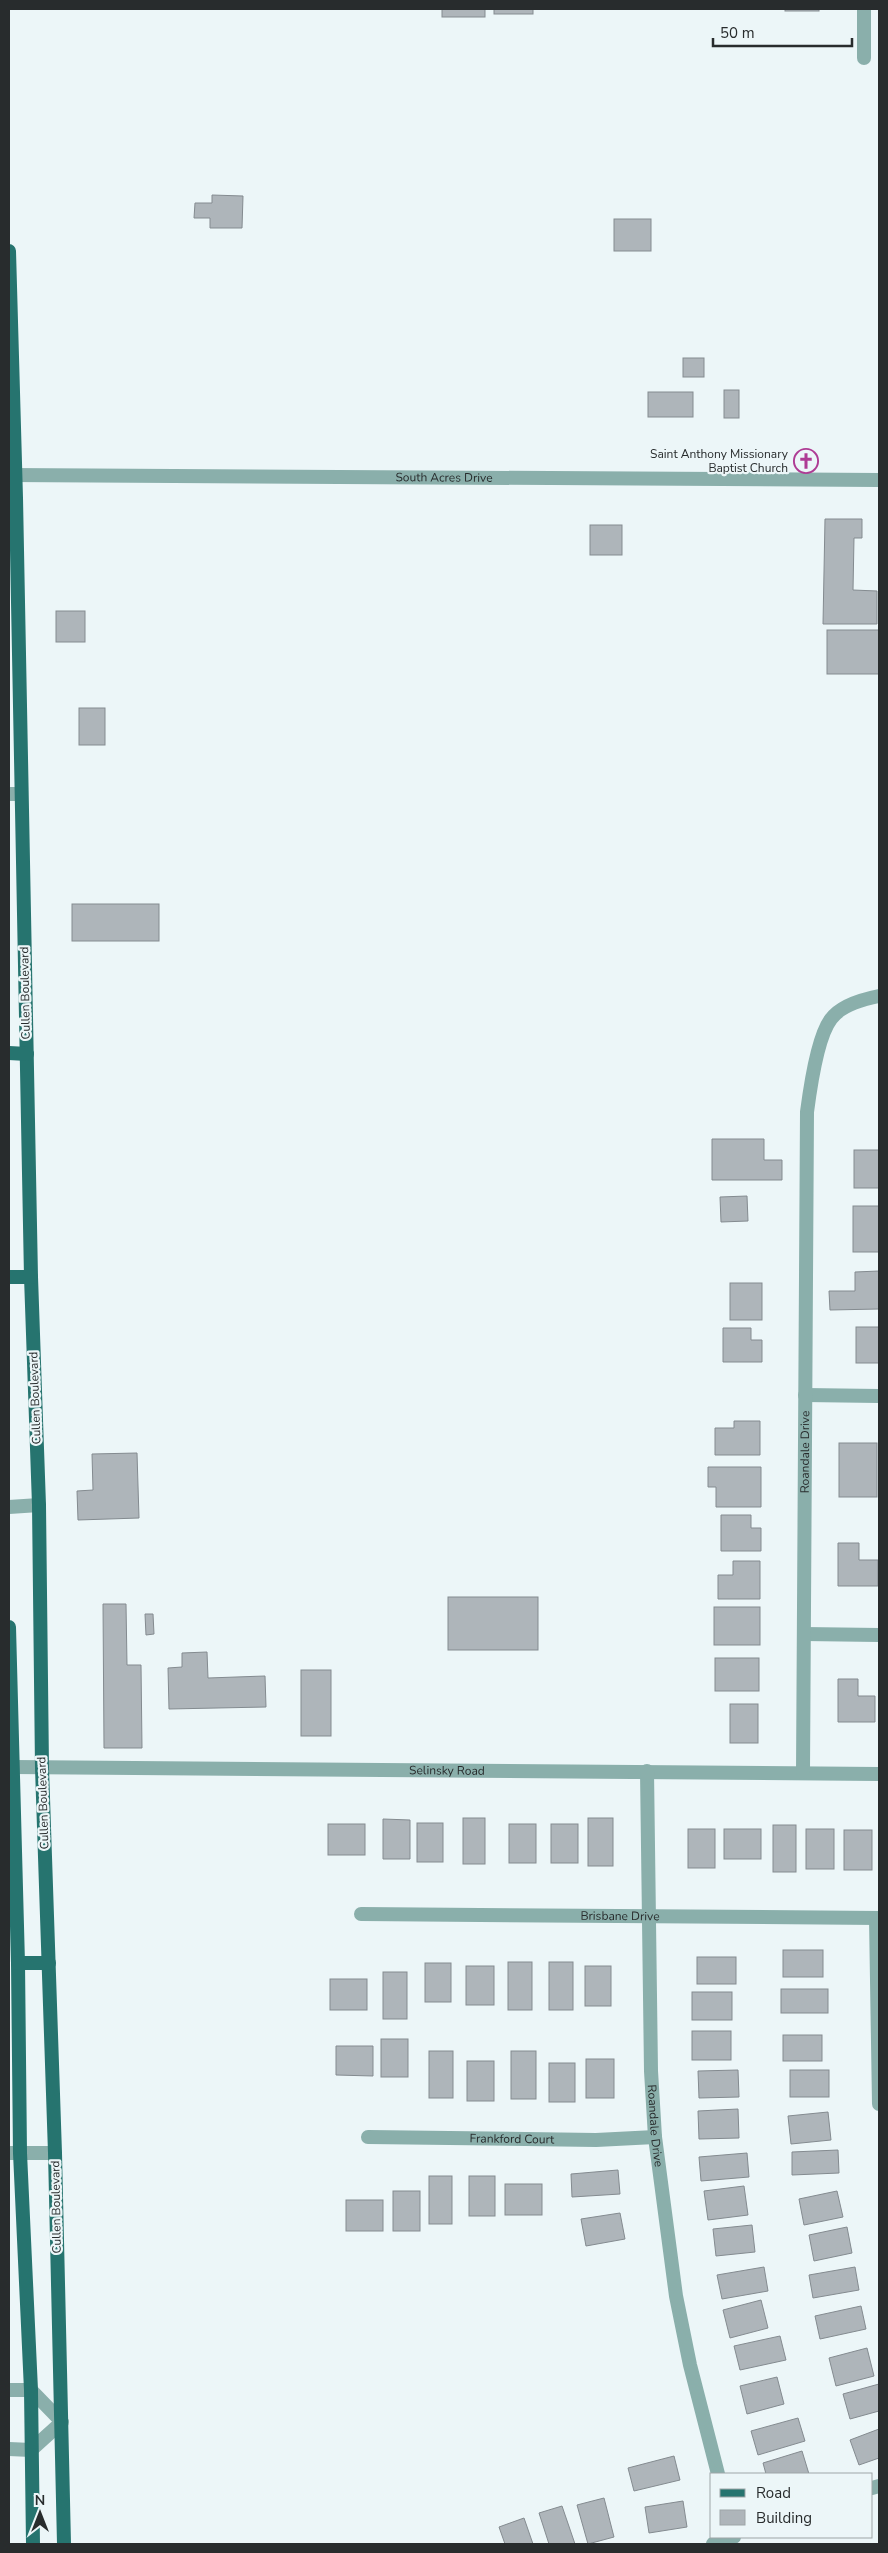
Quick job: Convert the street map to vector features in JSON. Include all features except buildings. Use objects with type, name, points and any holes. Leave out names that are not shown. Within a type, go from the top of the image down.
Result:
[{"type":"main road","name":"Cullen Boulevard","points":[[9,251],[15,794],[27,1054],[31,1277],[39,1505],[42,1768],[55,2153],[64,2544]]},
{"type":"main road","points":[[9,1053],[27,1054]]},
{"type":"main road","points":[[9,1277],[31,1277]]},
{"type":"main road","points":[[9,1627],[18,1963],[14,2153],[31,2390],[33,2544]]},
{"type":"main road","points":[[18,1963],[48,1963]]},
{"type":"street","points":[[864,9],[864,58]]},
{"type":"street","name":"South Acres Drive","points":[[12,475],[879,480]]},
{"type":"street","name":"Roandale Drive","points":[[803,1772],[806,1132],[811,1082],[821,1045],[831,1019],[846,1007],[879,996]]},
{"type":"street","points":[[804,1395],[879,1396]]},
{"type":"street","points":[[9,1507],[39,1505]]},
{"type":"street","points":[[804,1634],[879,1635]]},
{"type":"street","name":"Selinsky Road","points":[[13,1767],[879,1774]]},
{"type":"street","name":"Roandale Drive","points":[[647,1771],[650,2071],[654,2137],[676,2296],[690,2365],[718,2473]]},
{"type":"street","name":"Brisbane Drive","points":[[361,1914],[878,1918]]},
{"type":"street","points":[[878,1918],[879,2104]]},
{"type":"street","name":"Frankford Court","points":[[368,2136],[596,2140],[654,2137]]},
{"type":"street","points":[[14,2153],[55,2153]]},
{"type":"street","points":[[9,2390],[31,2390],[62,2422],[31,2450],[9,2449]]},
{"type":"street","points":[[713,2544],[732,2538]]},
{"type":"place","name":"Saint Anthony Missionary Baptist Church","points":[[806,461]]}]
